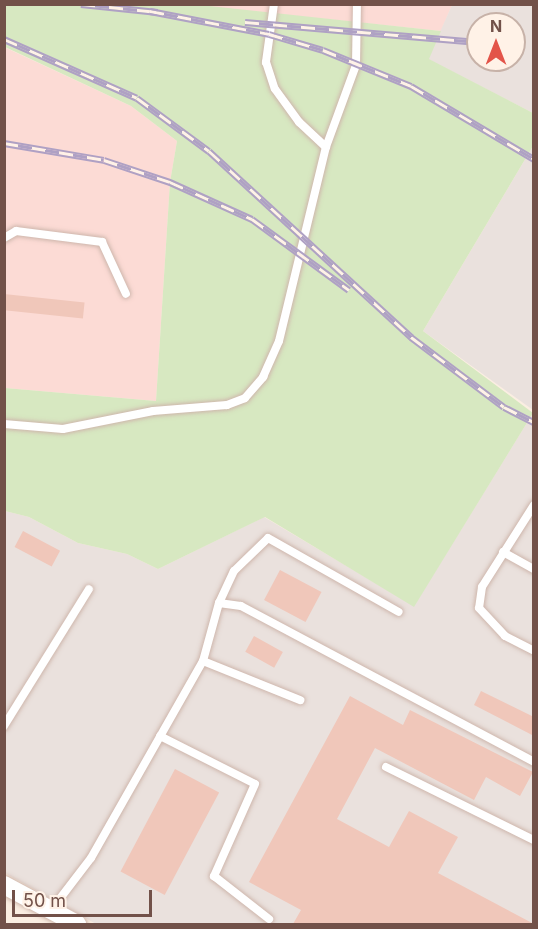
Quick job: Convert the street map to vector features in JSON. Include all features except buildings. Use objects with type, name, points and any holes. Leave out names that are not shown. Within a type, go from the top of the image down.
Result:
[{"type":"street","points":[[4,885],[77,924]]},
{"type":"lane","points":[[274,4],[266,62],[275,88],[299,123],[326,147]]},
{"type":"lane","points":[[4,424],[63,429],[153,411],[227,405],[245,398],[263,377],[279,341],[326,147],[356,65],[357,4]]},
{"type":"lane","points":[[4,237],[16,231],[102,242],[126,294]]},
{"type":"lane","points":[[534,505],[482,587],[479,608],[505,636],[534,651]]},
{"type":"lane","points":[[51,910],[91,858],[203,661],[219,603],[234,571],[268,538],[399,612]]},
{"type":"lane","points":[[503,552],[534,569]]},
{"type":"lane","points":[[4,726],[89,589]]},
{"type":"lane","points":[[219,603],[241,606],[534,762]]},
{"type":"lane","points":[[203,661],[300,700]]},
{"type":"lane","points":[[160,736],[255,784],[214,876],[269,918]]},
{"type":"lane","points":[[386,767],[534,840]]},
{"type":"shaded area","points":[[191,5],[452,5],[441,31]]},
{"type":"shaded area","points":[[452,5],[533,5],[533,113],[428,59]]},
{"type":"shaded area","points":[[4,47],[131,106],[177,141],[170,182],[156,401],[5,388]]},
{"type":"shaded area","points":[[533,146],[533,410],[423,331]]},
{"type":"shaded area","points":[[533,413],[533,924],[96,924],[5,873],[5,511],[29,517],[78,543],[127,554],[158,569],[264,517],[414,606]]},
{"type":"green space","points":[[5,4],[191,4],[441,31],[429,59],[533,113],[533,146],[423,331],[533,413],[414,607],[265,517],[158,569],[127,554],[78,543],[29,517],[5,511],[5,388],[156,401],[170,182],[177,141],[131,106],[5,47]]},
{"type":"railway","points":[[81,4],[158,12]]},
{"type":"railway","points":[[150,11],[269,34],[323,50],[411,86],[534,159]]},
{"type":"railway","points":[[245,22],[466,41]]},
{"type":"railway","points":[[4,39],[137,98],[209,151],[411,337],[504,407],[534,422]]},
{"type":"railway","points":[[4,143],[104,160],[170,182],[252,219],[349,290]]}]
